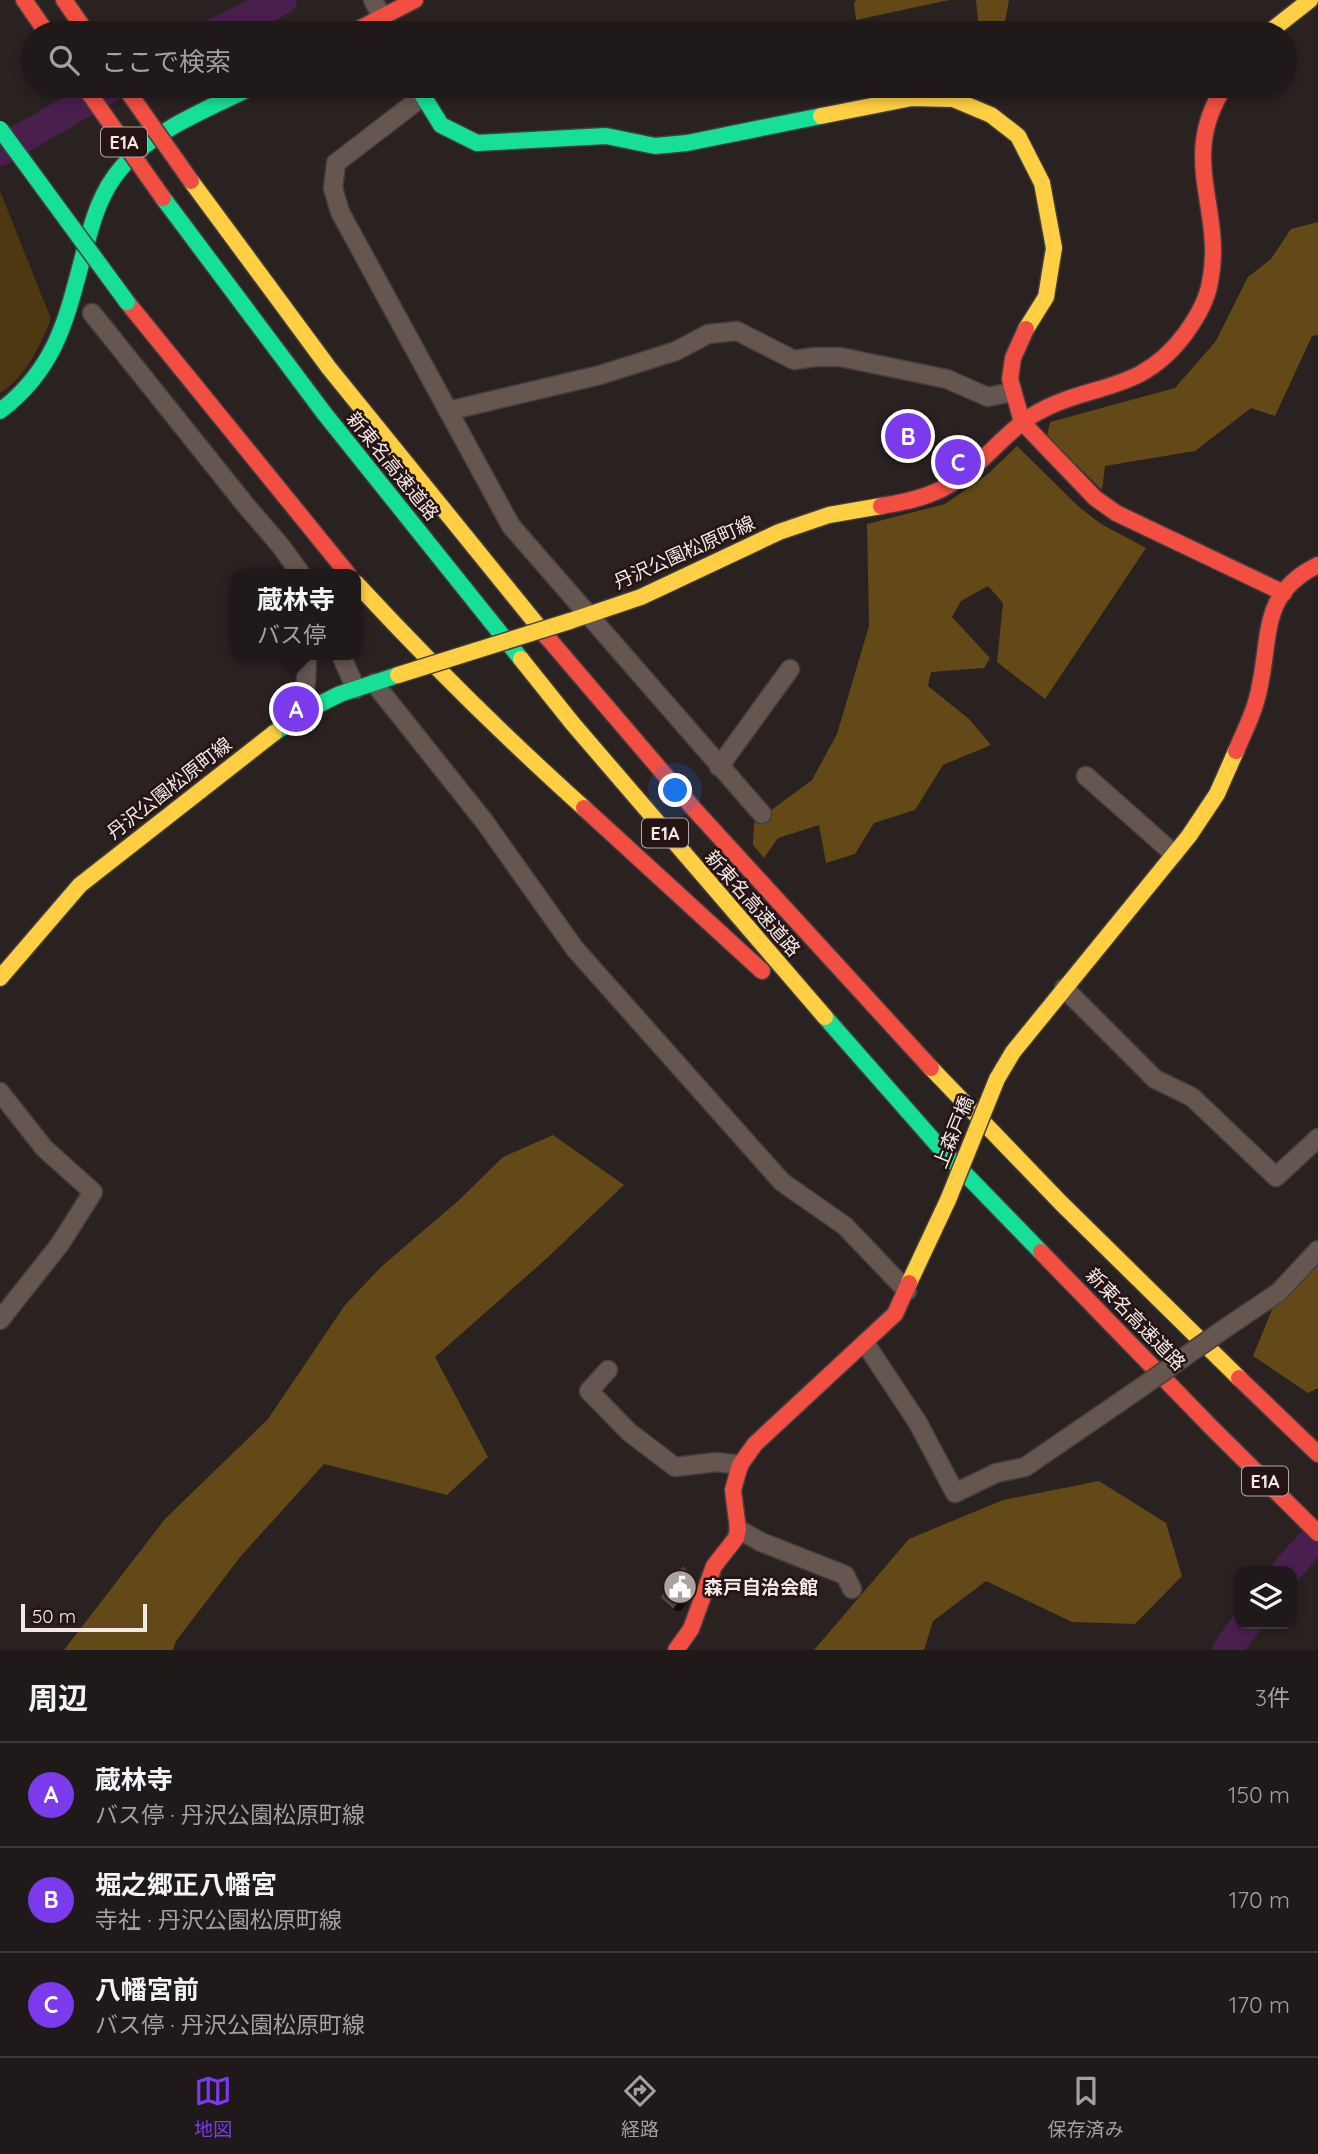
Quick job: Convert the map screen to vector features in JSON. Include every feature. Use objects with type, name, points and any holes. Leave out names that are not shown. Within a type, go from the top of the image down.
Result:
[{"type":"main road","points":[[24,0],[39,21]]},
{"type":"main road","points":[[64,0],[79,21]]},
{"type":"main road","points":[[363,21],[376,7],[415,0]]},
{"type":"main road","points":[[1283,21],[1310,0]]},
{"type":"main road","name":"新東名高速道路","points":[[92,98],[163,198],[324,414],[573,724],[942,1150],[1318,1533]]},
{"type":"main road","name":"新東名高速道路","points":[[132,98],[346,391],[601,704],[902,1039],[1250,1391],[1318,1454]]},
{"type":"main road","points":[[0,411],[17,401],[40,376],[58,343],[97,205],[111,181],[132,156],[154,140],[232,98]]},
{"type":"main road","points":[[424,98],[441,125],[477,143],[498,144],[574,136],[606,136],[655,146],[687,143],[912,98],[954,99],[991,115],[1018,136],[1042,183],[1054,248],[1046,297],[1022,336],[1013,358],[1010,379],[1012,392],[1027,428],[1095,498],[1116,513],[1284,593],[1302,573],[1318,565]]},
{"type":"main road","name":"丹沢公園松原町線","points":[[0,978],[80,885],[298,716],[356,688],[639,598],[777,533],[829,515],[926,497],[969,473],[1052,405],[1125,383],[1163,360],[1182,339],[1202,306],[1211,284],[1214,248],[1202,168],[1203,139],[1208,115],[1218,98]]},
{"type":"main road","points":[[0,129],[127,302],[344,569]]},
{"type":"main road","points":[[361,589],[500,733],[876,1077]]},
{"type":"main road","name":"上森戸橋","points":[[740,1465],[755,1444],[895,1314],[948,1200],[997,1079],[1013,1052],[1174,854],[1217,794],[1255,707],[1267,631],[1273,609],[1284,593]]},
{"type":"main road","points":[[676,1650],[691,1629],[715,1566],[736,1538],[738,1529],[733,1490],[740,1465]]},
{"type":"street","points":[[411,98],[336,163],[333,188],[340,212],[511,526],[762,814]]},
{"type":"street","points":[[92,313],[297,569]]},
{"type":"street","points":[[448,411],[600,376],[676,351],[708,334],[737,331],[794,360],[840,357],[947,379],[988,397],[1012,392]]},
{"type":"street","points":[[298,716],[306,682],[307,660]]},
{"type":"street","points":[[343,660],[356,688]]},
{"type":"street","points":[[719,767],[790,669]]},
{"type":"street","points":[[374,683],[484,821],[575,949],[782,1182],[845,1226],[907,1291]]},
{"type":"street","points":[[1086,776],[1174,854]]},
{"type":"street","points":[[1064,988],[1156,1079],[1192,1097],[1276,1177],[1318,1138]]},
{"type":"street","points":[[0,1092],[44,1149],[93,1192],[60,1244],[0,1320]]},
{"type":"street","points":[[865,1343],[918,1423],[955,1493],[996,1473],[1026,1467],[1279,1292],[1318,1250]]},
{"type":"street","points":[[608,1370],[589,1391],[629,1432],[676,1467],[717,1462],[740,1465]]},
{"type":"street","points":[[738,1529],[761,1542],[845,1575],[852,1588]]},
{"type":"shaded area","points":[[856,0],[949,0],[856,20]]},
{"type":"shaded area","points":[[976,0],[1009,0],[1005,21],[978,21]]},
{"type":"shaded area","points":[[0,191],[51,319],[25,369],[0,393]]},
{"type":"shaded area","points":[[1318,222],[1318,335],[1312,336],[1275,416],[1251,408],[1195,451],[1105,466],[1102,490],[1047,436],[1050,422],[1175,388],[1216,341],[1248,277],[1271,259],[1291,229]]},
{"type":"shaded area","points":[[1017,446],[1079,507],[1101,524],[1146,548],[1045,699],[997,662],[1003,603],[988,586],[961,601],[952,617],[990,658],[984,668],[931,672],[928,686],[969,719],[991,745],[943,765],[915,810],[874,823],[855,854],[826,863],[819,825],[778,838],[764,858],[753,845],[754,823],[812,780],[837,734],[869,626],[867,524],[945,504],[989,473]]},
{"type":"shaded area","points":[[553,1135],[624,1185],[546,1259],[435,1357],[488,1457],[447,1495],[324,1464],[241,1556],[176,1641],[173,1650],[64,1650],[165,1519],[268,1419],[345,1305],[382,1266],[458,1201],[503,1157]]},
{"type":"shaded area","points":[[1318,1249],[1318,1388],[1308,1393],[1253,1356],[1278,1295]]},
{"type":"shaded area","points":[[1099,1481],[1166,1523],[1182,1576],[1135,1624],[1072,1622],[986,1581],[933,1621],[924,1650],[814,1650],[909,1539],[1003,1500]]},
{"type":"building","name":"森戸自治会館","points":[[683,1568],[692,1576],[688,1581],[691,1583],[673,1607],[662,1597],[679,1579],[676,1576]]},
{"type":"waterway","points":[[239,21],[282,0]]},
{"type":"waterway","points":[[0,151],[91,98]]},
{"type":"waterway","points":[[1290,1566],[1318,1535]]},
{"type":"waterway","points":[[1227,1650],[1242,1629]]},
{"type":"traffic: fast","points":[[0,411],[35,377],[58,339],[95,216],[115,176],[136,153],[167,130],[229,98]]},
{"type":"traffic: fast","points":[[424,98],[441,125],[477,143],[606,136],[655,146],[687,143],[821,116]]},
{"type":"traffic: fast","points":[[0,129],[127,302]]},
{"type":"traffic: fast","points":[[163,198],[324,413],[521,659]]},
{"type":"traffic: fast","points":[[274,733],[308,710],[340,694],[398,675]]},
{"type":"traffic: fast","points":[[825,1017],[942,1150],[1041,1252]]},
{"type":"traffic: slow","points":[[1283,21],[1310,0]]},
{"type":"traffic: slow","points":[[821,116],[912,98],[953,99],[991,115],[1018,136],[1042,183],[1054,248],[1046,297],[1026,329]]},
{"type":"traffic: slow","points":[[191,181],[329,368],[547,637]]},
{"type":"traffic: slow","points":[[570,621],[641,597],[779,532],[829,515],[881,506]]},
{"type":"traffic: slow","points":[[361,588],[467,698],[584,808]]},
{"type":"traffic: slow","points":[[398,675],[570,621]]},
{"type":"traffic: slow","points":[[521,659],[573,724],[825,1017]]},
{"type":"traffic: slow","points":[[0,978],[80,885],[274,733]]},
{"type":"traffic: slow","points":[[997,1079],[1013,1052],[1189,836],[1217,794],[1236,751]]},
{"type":"traffic: slow","points":[[931,1068],[1061,1203],[1239,1378]]},
{"type":"traffic: slow","points":[[948,1200],[997,1079]]},
{"type":"traffic: slow","points":[[909,1283],[948,1200]]},
{"type":"traffic: jam","points":[[24,0],[39,21]]},
{"type":"traffic: jam","points":[[64,0],[79,21]]},
{"type":"traffic: jam","points":[[374,21],[415,0]]},
{"type":"traffic: jam","points":[[92,98],[163,198]]},
{"type":"traffic: jam","points":[[132,98],[191,181]]},
{"type":"traffic: jam","points":[[881,506],[917,499],[949,485],[1033,415],[1054,404],[1132,378],[1168,354],[1185,334],[1200,310],[1210,282],[1212,231],[1203,161],[1211,112],[1219,98]]},
{"type":"traffic: jam","points":[[127,302],[344,569]]},
{"type":"traffic: jam","points":[[1026,329],[1013,358],[1010,379],[1022,422],[1095,498],[1116,513],[1284,593]]},
{"type":"traffic: jam","points":[[1236,751],[1256,702],[1268,632],[1278,602],[1286,588],[1318,565]]},
{"type":"traffic: jam","points":[[547,637],[694,809],[931,1068]]},
{"type":"traffic: jam","points":[[584,808],[762,971]]},
{"type":"traffic: jam","points":[[1041,1252],[1318,1533]]},
{"type":"traffic: jam","points":[[676,1650],[691,1629],[714,1566],[736,1538],[738,1529],[733,1490],[740,1465],[755,1444],[895,1314],[909,1283]]},
{"type":"traffic: jam","points":[[1239,1378],[1318,1454]]},
{"type":"place","name":"堀之郷正八幡宮","points":[[908,436]]},
{"type":"place","name":"八幡宮前","points":[[958,462]]},
{"type":"place","name":"蔵林寺","points":[[296,709]]},
{"type":"place","name":"森戸自治会館","points":[[680,1587]]}]
